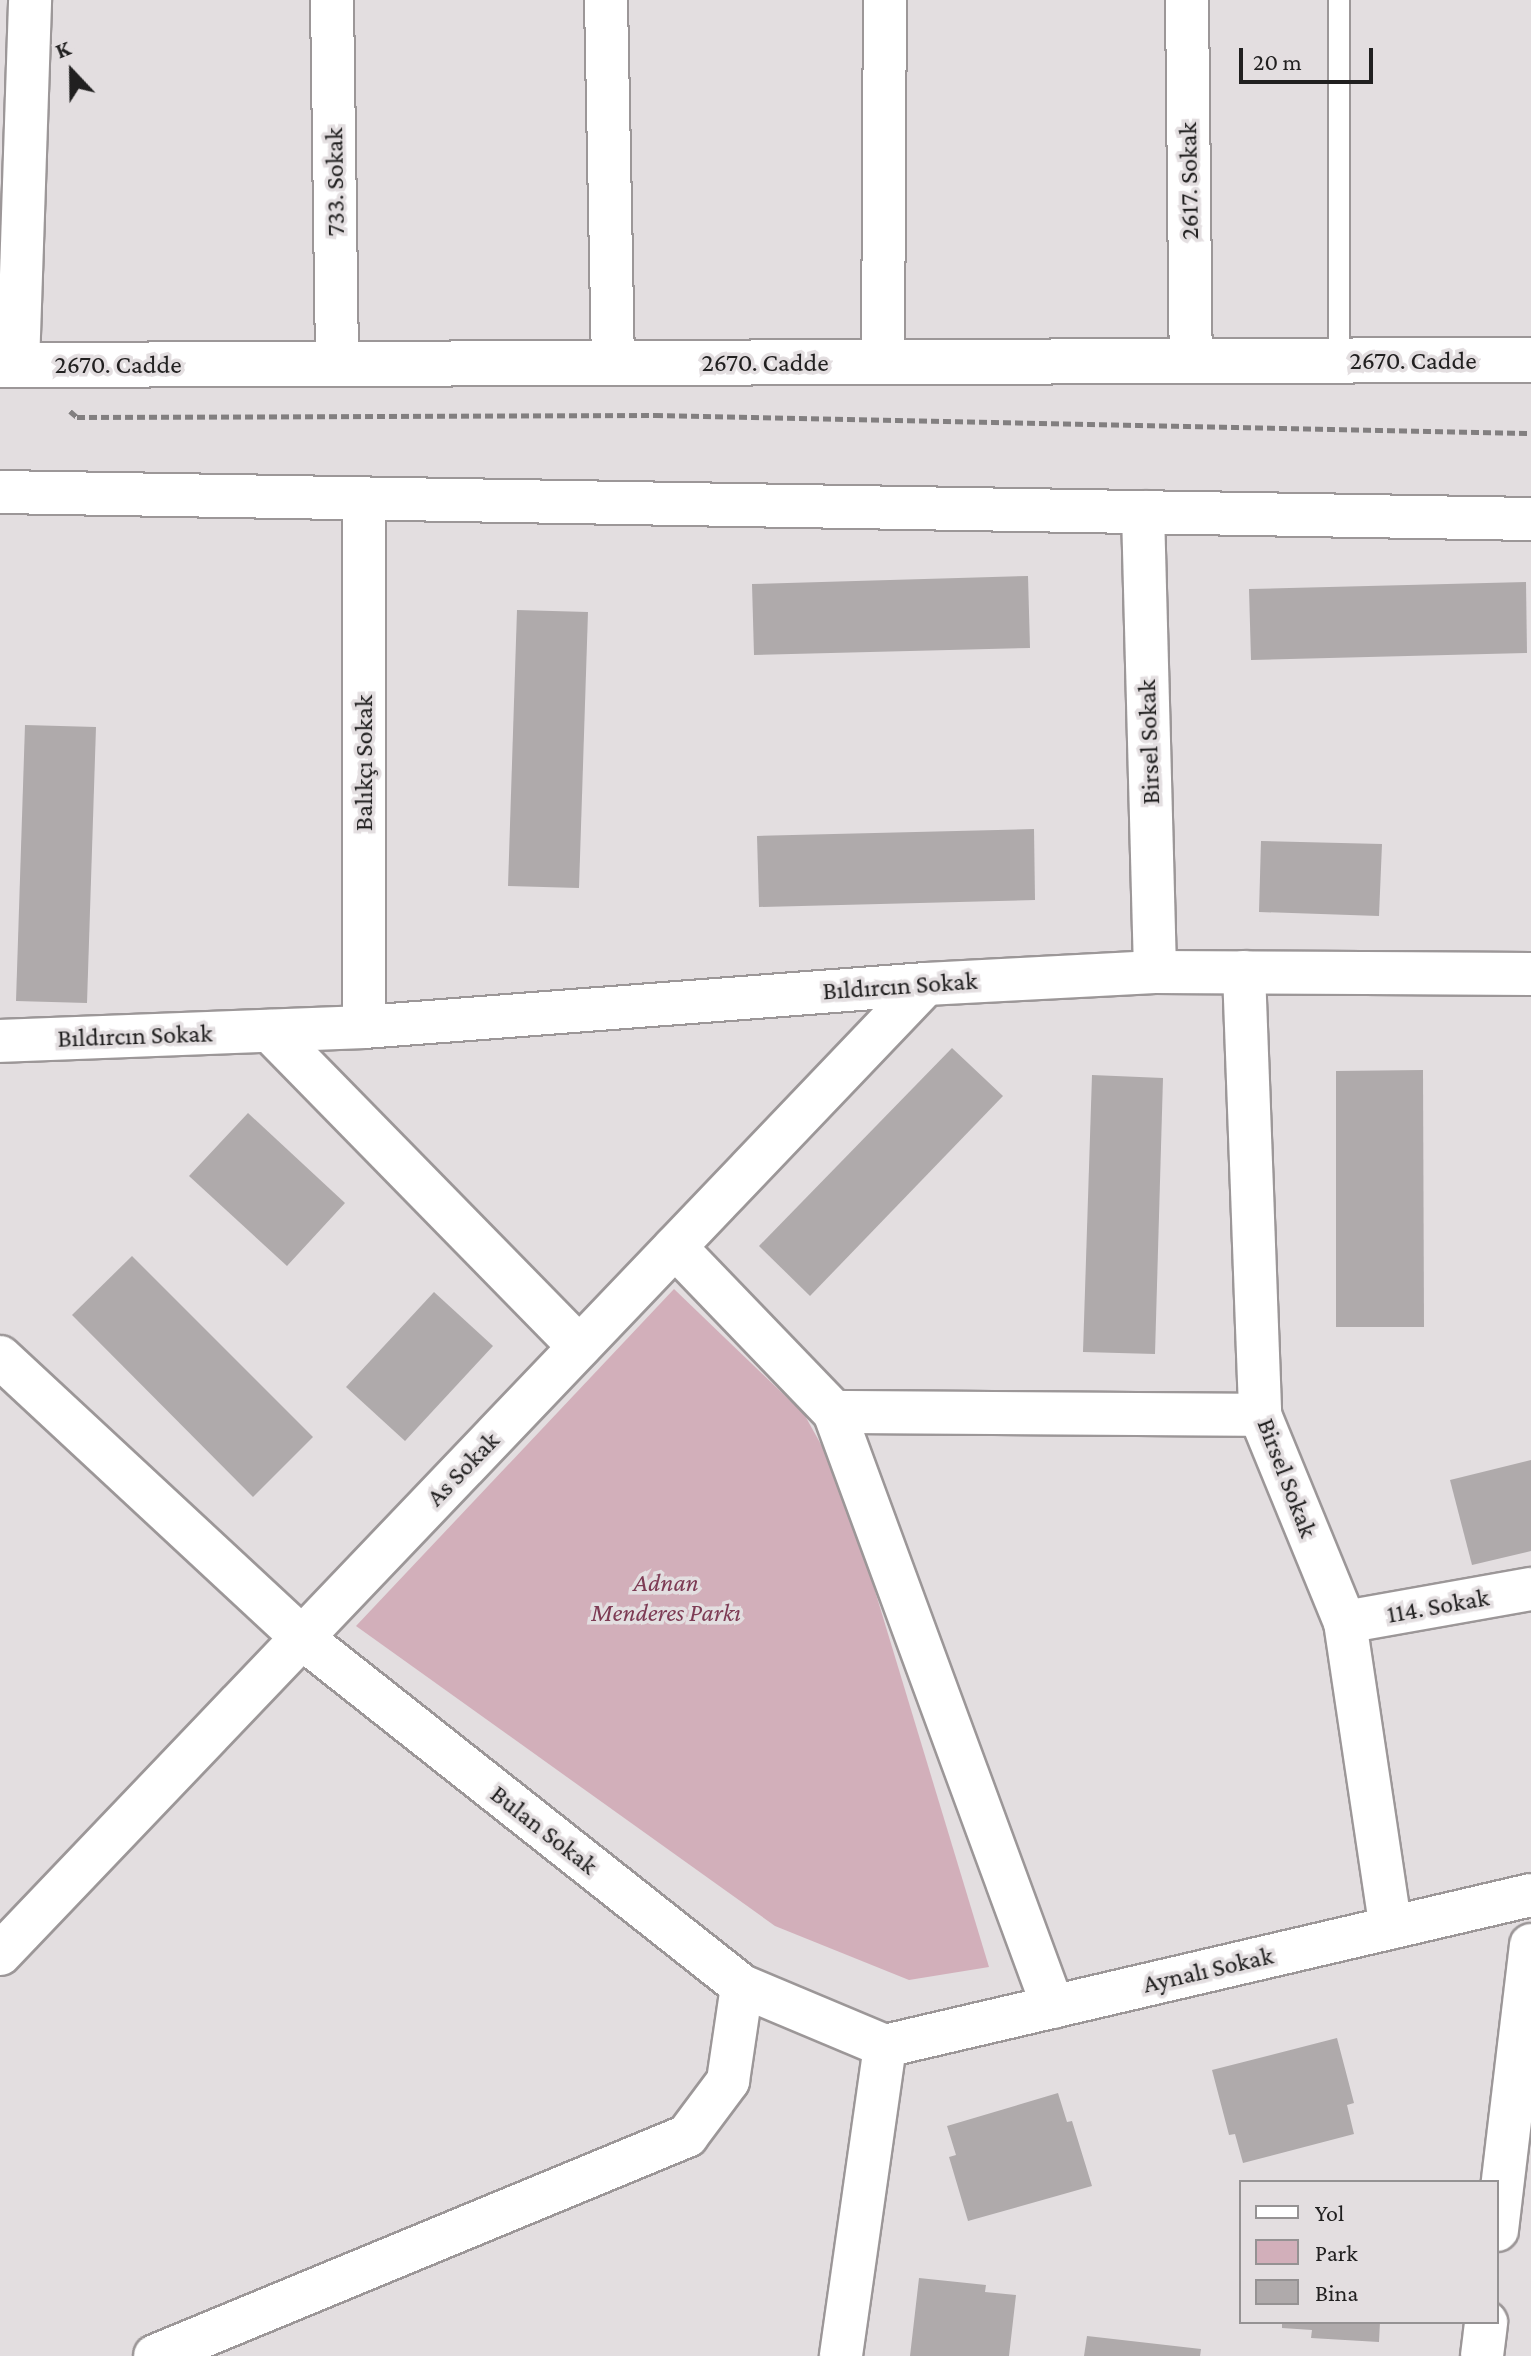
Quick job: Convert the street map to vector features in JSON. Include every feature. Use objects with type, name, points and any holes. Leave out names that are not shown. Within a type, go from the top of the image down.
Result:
[{"type":"main road","name":"2670. Cadde","points":[[9,365],[1531,360]]},
{"type":"street","name":"733. Sokak","points":[[332,0],[337,364]]},
{"type":"street","points":[[606,0],[613,363]]},
{"type":"street","points":[[883,362],[885,0]]},
{"type":"street","name":"2617. Sokak","points":[[1187,0],[1191,361]]},
{"type":"street","points":[[9,365],[20,10]]},
{"type":"street","points":[[0,492],[1531,519]]},
{"type":"street","name":"Balıkçı Sokak","points":[[364,498],[364,1027]]},
{"type":"street","name":"Birsel Sokak","points":[[1143,512],[1155,972]]},
{"type":"street","name":"Bıldırcın Sokak","points":[[0,1041],[364,1027],[926,984],[1155,972],[1531,974]]},
{"type":"street","name":"Birsel Sokak","points":[[1244,972],[1260,1415],[1345,1622],[1391,1928]]},
{"type":"street","name":"As Sokak","points":[[0,1954],[926,984]]},
{"type":"street","points":[[270,1031],[579,1347]]},
{"type":"street","points":[[675,1247],[834,1412],[1053,2007]]},
{"type":"street","name":"Bulan Sokak","points":[[0,1357],[302,1638],[742,1986],[885,2046]]},
{"type":"street","points":[[834,1412],[1260,1415]]},
{"type":"street","name":"114. Sokak","points":[[1345,1622],[1531,1589]]},
{"type":"street","name":"Aynalı Sokak","points":[[885,2046],[1531,1895]]},
{"type":"street","points":[[1499,2213],[1531,1945]]},
{"type":"street","points":[[155,2356],[687,2136],[728,2081],[742,1986]]},
{"type":"street","points":[[841,2356],[885,2046]]},
{"type":"street","points":[[1482,2356],[1486,2324]]},
{"type":"lane","points":[[1339,0],[1339,361]]},
{"type":"path","points":[[9,365],[77,417],[655,415],[1531,433]]},
{"type":"green space","name":"Adnan Menderes Parkı","points":[[674,1289],[804,1414],[842,1482],[989,1967],[909,1980],[775,1926],[356,1626]]},
{"type":"building","points":[[1028,576],[1030,648],[754,655],[752,584]]},
{"type":"building","points":[[1526,582],[1527,653],[1251,660],[1249,589]]},
{"type":"building","points":[[517,610],[588,612],[579,888],[508,886]]},
{"type":"building","points":[[25,725],[96,727],[87,1003],[16,1001]]},
{"type":"building","points":[[1034,829],[1035,900],[759,907],[757,836]]},
{"type":"building","points":[[1261,841],[1382,844],[1379,916],[1259,912]]},
{"type":"building","points":[[952,1048],[1003,1096],[810,1296],[759,1246]]},
{"type":"building","points":[[1423,1070],[1424,1327],[1336,1327],[1336,1071]]},
{"type":"building","points":[[1092,1075],[1163,1078],[1155,1354],[1083,1352]]},
{"type":"building","points":[[248,1113],[345,1203],[287,1266],[189,1176]]},
{"type":"building","points":[[132,1256],[313,1437],[253,1497],[72,1315]]},
{"type":"building","points":[[434,1292],[493,1346],[405,1441],[346,1387]]},
{"type":"building","points":[[1531,1460],[1531,1551],[1472,1565],[1450,1480]]},
{"type":"building","points":[[1337,2038],[1354,2103],[1347,2105],[1354,2134],[1243,2163],[1235,2134],[1229,2135],[1212,2070]]},
{"type":"building","points":[[1058,2093],[1067,2122],[1072,2121],[1092,2186],[968,2221],[949,2157],[956,2155],[947,2126]]},
{"type":"building","points":[[919,2278],[986,2285],[985,2292],[1016,2295],[1009,2356],[910,2356]]},
{"type":"building","points":[[1282,2324],[1380,2324],[1379,2342],[1311,2338],[1312,2330],[1282,2328]]},
{"type":"building","points":[[1087,2336],[1201,2349],[1200,2356],[1084,2356]]}]
